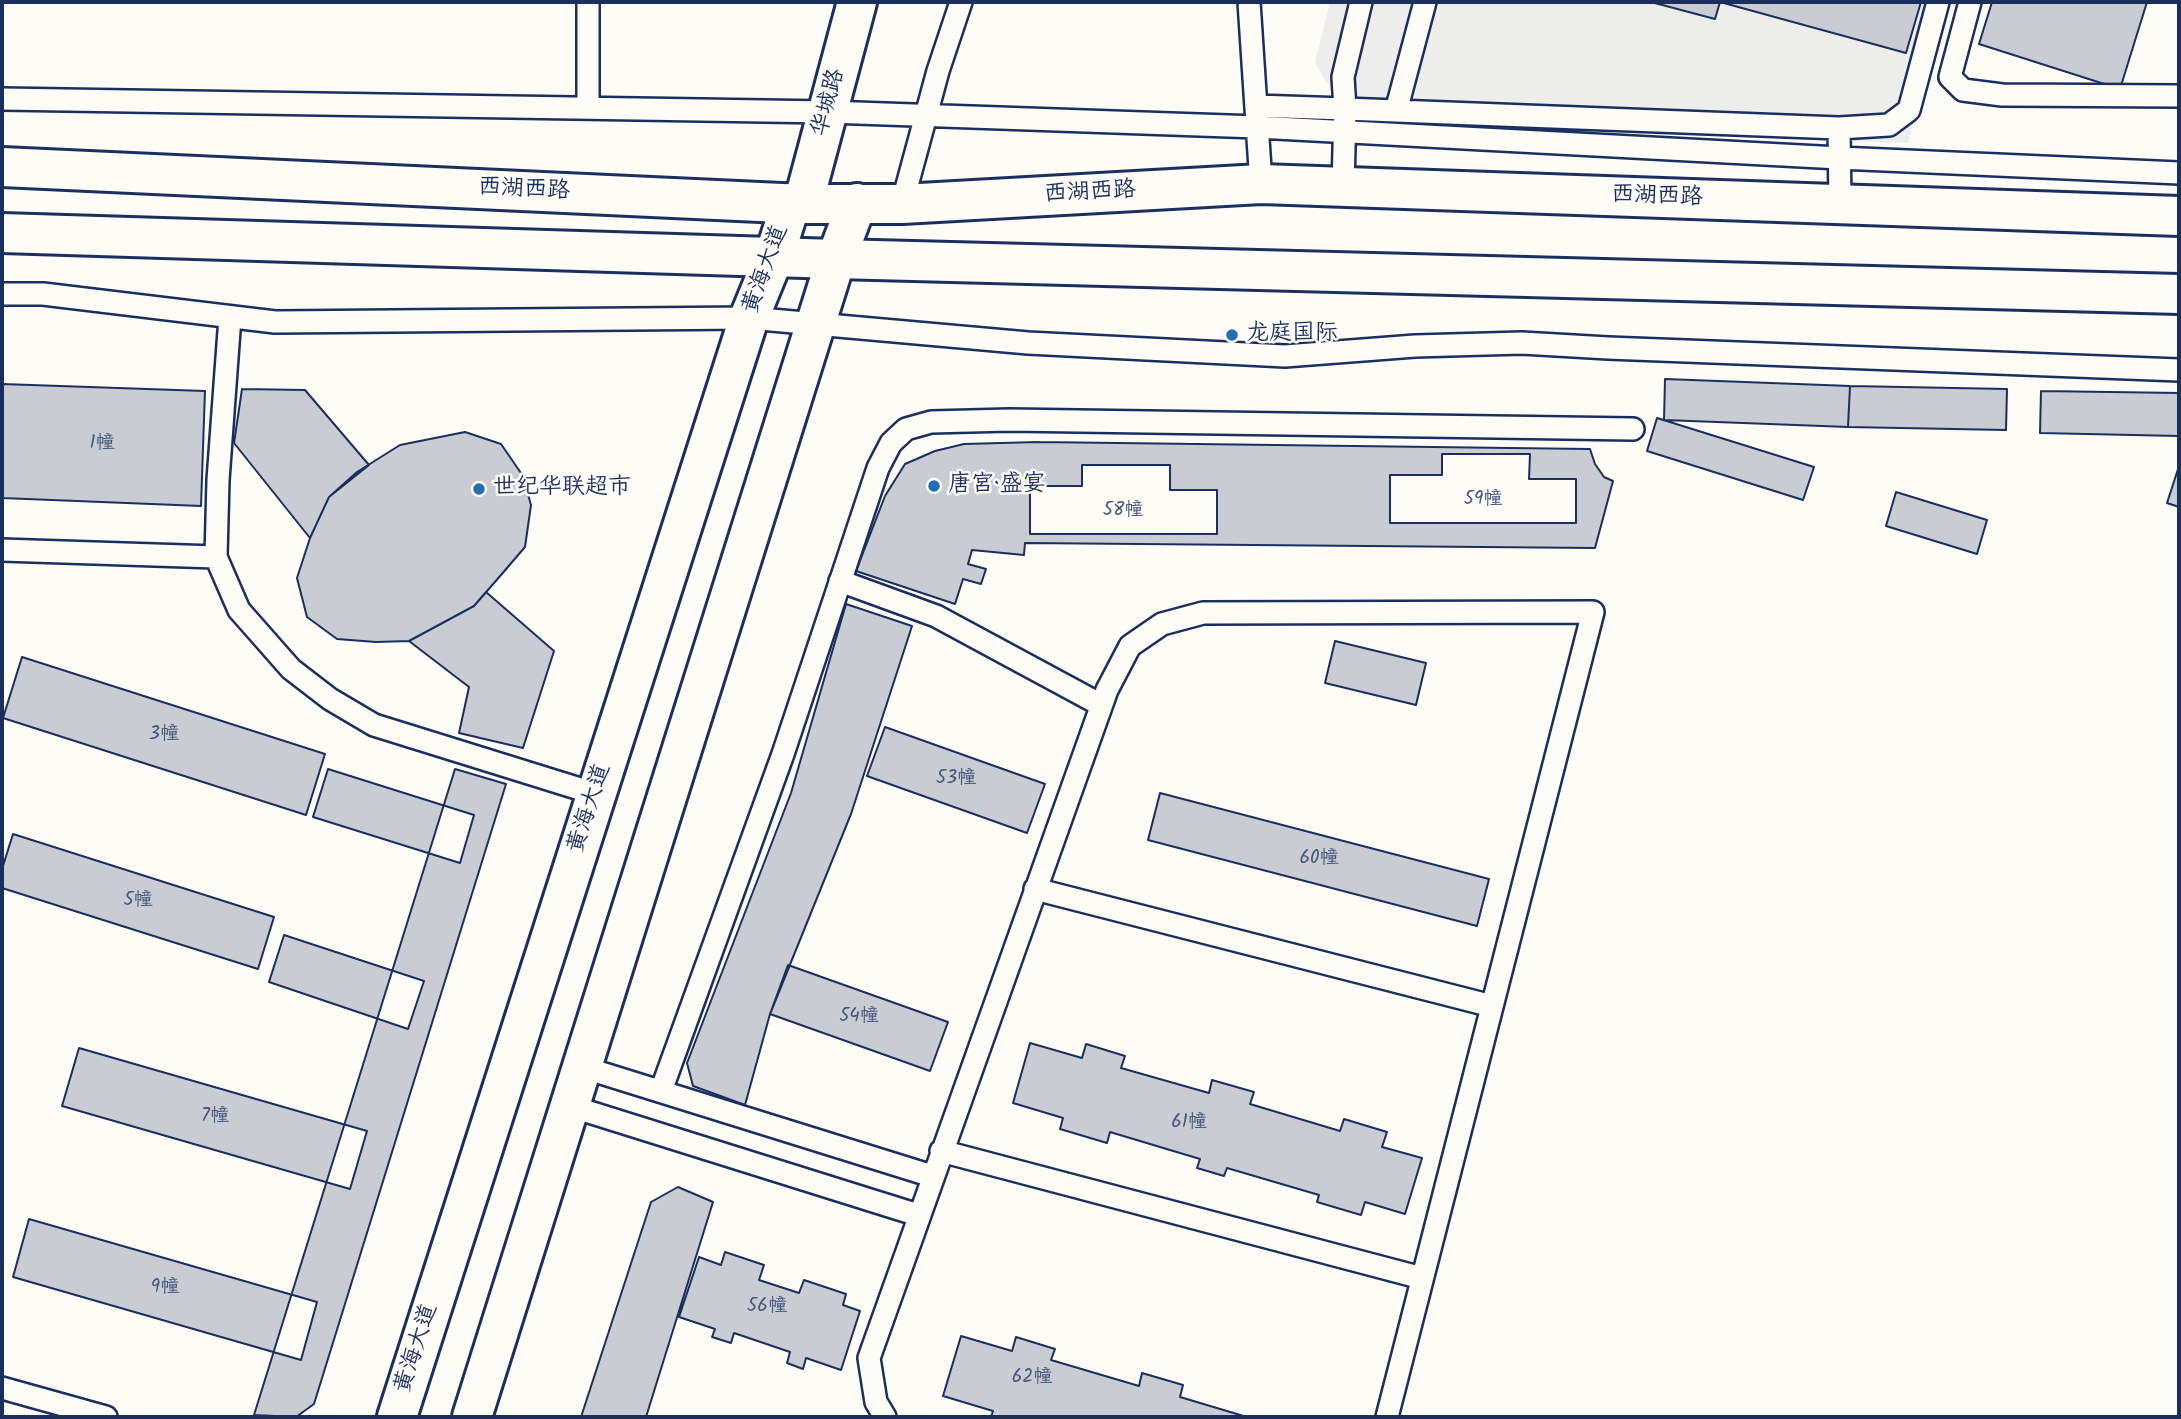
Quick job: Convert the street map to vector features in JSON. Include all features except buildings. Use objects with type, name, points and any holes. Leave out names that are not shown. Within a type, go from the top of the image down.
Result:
[{"type":"main road","name":"华城路","points":[[797,204],[828,113],[858,2]]},
{"type":"main road","name":"西湖西路","points":[[2,167],[797,204],[902,204],[1261,184],[2179,216]]},
{"type":"main road","name":"黄海大道","points":[[397,1417],[749,318],[797,204]]},
{"type":"main road","points":[[472,1417],[836,259],[857,204]]},
{"type":"main road","points":[[2,233],[836,259],[2179,294]]},
{"type":"lane","points":[[588,2],[588,108]]},
{"type":"lane","points":[[902,204],[961,2]]},
{"type":"lane","points":[[1249,2],[1261,184]]},
{"type":"lane","points":[[1343,187],[1343,76],[1361,2]]},
{"type":"lane","points":[[1396,111],[1425,2]]},
{"type":"lane","points":[[2,99],[926,116],[1256,116],[1345,109],[1839,128],[1889,125],[1909,110],[1938,2]]},
{"type":"lane","points":[[1970,2],[1951,77],[1963,90],[2002,95],[2179,96]]},
{"type":"lane","points":[[1256,116],[1344,131],[2179,173]]},
{"type":"lane","points":[[1839,128],[1839,204]]},
{"type":"lane","points":[[2,293],[43,294],[275,323],[749,318],[1028,343],[1284,356],[1415,346],[1522,343],[2179,370]]},
{"type":"lane","points":[[230,317],[218,480],[216,557],[239,610],[291,669],[330,699],[374,725],[596,794]]},
{"type":"lane","points":[[661,1091],[783,754],[878,468],[891,443],[906,429],[931,422],[1009,420],[1633,429]]},
{"type":"lane","points":[[2,550],[216,557]]},
{"type":"lane","points":[[840,582],[936,616],[1101,705]]},
{"type":"lane","points":[[885,1417],[876,1402],[869,1358],[1101,705],[1130,646],[1162,624],[1203,613],[1592,612],[1387,1417]]},
{"type":"lane","points":[[1035,889],[1492,1006]]},
{"type":"lane","points":[[582,1067],[932,1176]]},
{"type":"lane","points":[[570,1106],[918,1215]]},
{"type":"lane","points":[[941,1151],[1422,1278]]},
{"type":"lane","points":[[2,1388],[106,1417]]},
{"type":"shaded area","points":[[1330,2],[1945,2],[1908,143],[1378,123],[1325,81],[1315,62]]},
{"type":"place","name":"龙庭国际","points":[[1232,335]]},
{"type":"place","name":"唐宫·盛宴","points":[[934,486]]},
{"type":"place","name":"世纪华联超市","points":[[479,489]]}]
